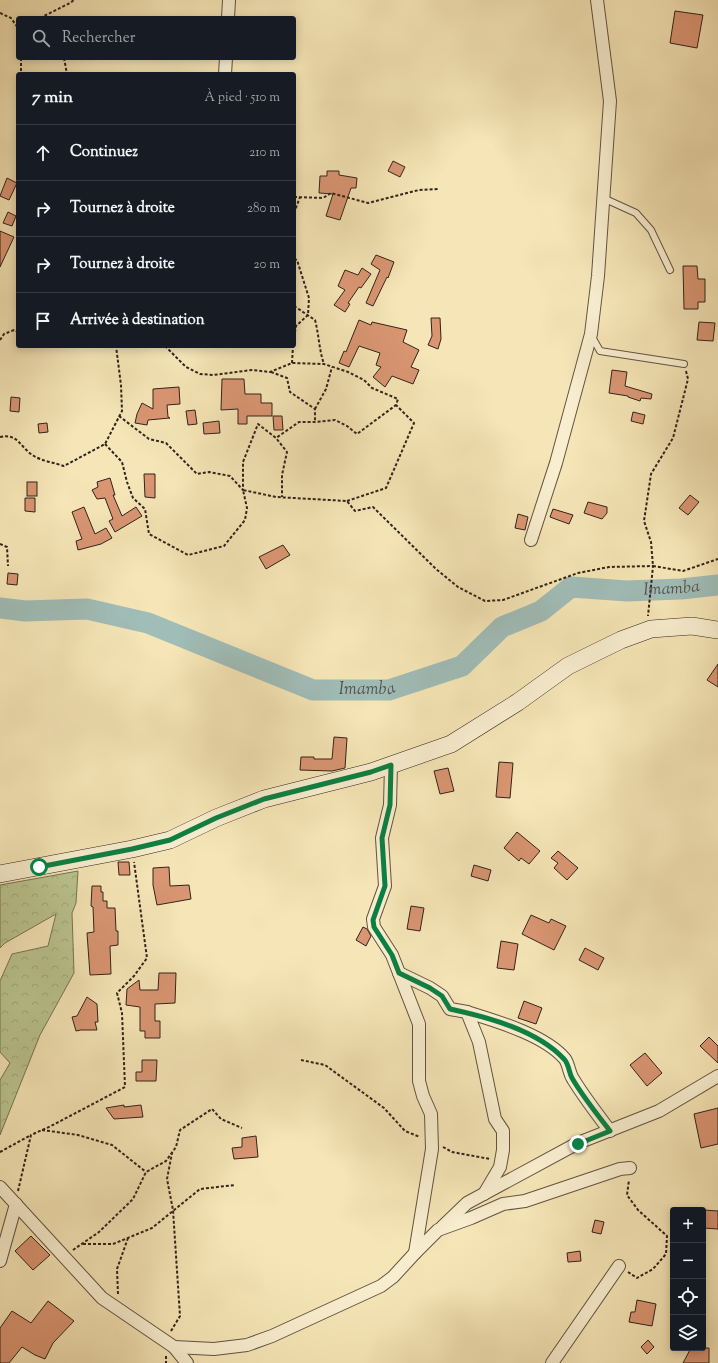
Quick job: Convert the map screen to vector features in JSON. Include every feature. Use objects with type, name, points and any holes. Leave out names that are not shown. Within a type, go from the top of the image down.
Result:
[{"type":"street","points":[[228,16],[229,0]]},
{"type":"street","points":[[531,540],[556,463],[591,334],[598,276],[610,101],[597,0]]},
{"type":"street","points":[[225,72],[226,60]]},
{"type":"street","points":[[0,874],[132,849],[170,840],[216,818],[264,799],[371,772],[451,744],[518,702],[568,666],[621,640],[651,629],[692,626],[718,630]]},
{"type":"street","points":[[391,765],[390,805],[382,838],[385,886],[373,920],[374,927],[392,955],[419,1024],[419,1081],[423,1096],[431,1114],[432,1149],[415,1253]]},
{"type":"street","points":[[399,973],[430,988],[442,996],[450,1009],[467,1012],[508,1024],[548,1045],[566,1060],[571,1077],[610,1131]]},
{"type":"street","points":[[467,1012],[479,1042],[495,1119],[503,1131],[503,1150],[500,1167],[483,1195]]},
{"type":"street","points":[[170,1344],[214,1349],[247,1345],[272,1336],[381,1286],[393,1277],[438,1230],[467,1203],[578,1144],[659,1111],[718,1076]]},
{"type":"street","points":[[438,1230],[503,1204],[525,1201],[620,1169],[630,1168]]},
{"type":"street","points":[[0,1187],[102,1298],[170,1344],[187,1363]]},
{"type":"street","points":[[0,1261],[16,1204]]},
{"type":"street","points":[[552,1363],[619,1266]]},
{"type":"lane","points":[[604,198],[636,213],[651,230],[670,270]]},
{"type":"lane","points":[[591,334],[600,351],[684,364]]},
{"type":"path","points":[[44,16],[74,0]]},
{"type":"path","points":[[0,13],[11,18],[16,25]]},
{"type":"path","points":[[21,60],[21,72]]},
{"type":"path","points":[[64,60],[68,72]]},
{"type":"path","points":[[296,197],[323,198],[331,193],[368,203],[419,190],[439,189]]},
{"type":"path","points":[[296,208],[300,197]]},
{"type":"path","points":[[296,259],[308,298],[308,315],[296,326]]},
{"type":"path","points":[[296,307],[315,320],[318,333],[319,350],[324,364]]},
{"type":"path","points":[[0,340],[4,334],[14,330],[16,331]]},
{"type":"path","points":[[0,436],[8,435],[15,438],[34,456],[64,466],[105,444],[122,411],[121,386],[116,348]]},
{"type":"path","points":[[167,348],[186,367],[200,374],[213,375],[252,370],[270,372],[287,378],[290,392],[315,409]]},
{"type":"path","points":[[292,363],[293,348]]},
{"type":"path","points":[[270,372],[292,363],[324,364],[348,372],[364,380],[372,388],[398,400],[396,404],[357,434],[347,426],[335,420],[299,422],[276,438]]},
{"type":"path","points":[[648,616],[653,566],[651,542],[644,521],[651,474],[673,438],[688,379],[684,364]]},
{"type":"path","points":[[315,422],[315,409],[326,389],[332,367]]},
{"type":"path","points":[[119,416],[149,439],[166,443],[197,474],[210,472],[230,476],[243,490],[282,498],[347,501],[386,488],[414,423],[396,404]]},
{"type":"path","points":[[105,444],[122,462],[126,482],[133,498],[145,509],[149,534],[188,555],[224,546],[245,520],[247,508],[243,490],[243,462],[258,424],[276,438],[286,452],[282,475],[282,498]]},
{"type":"path","points":[[347,501],[355,511],[373,507],[436,569],[458,587],[485,601],[503,600],[585,571],[609,566],[653,566],[683,571],[718,559]]},
{"type":"path","points":[[0,544],[7,547],[8,566]]},
{"type":"path","points":[[0,1152],[31,1134],[125,1087],[122,1013],[117,993],[134,976],[148,958],[132,849]]},
{"type":"path","points":[[301,1060],[325,1065],[384,1108],[405,1131],[452,1152],[501,1161]]},
{"type":"path","points":[[64,1256],[100,1232],[133,1199],[146,1172],[166,1161],[176,1147],[180,1130],[212,1109],[221,1119],[242,1128]]},
{"type":"path","points":[[41,1130],[78,1134],[112,1145],[146,1172]]},
{"type":"path","points":[[16,1204],[31,1134]]},
{"type":"path","points":[[166,1363],[170,1344],[180,1316],[173,1210],[166,1179],[172,1152]]},
{"type":"path","points":[[619,1266],[637,1278],[654,1269],[666,1254],[667,1236],[638,1210],[627,1195],[630,1168]]},
{"type":"path","points":[[81,1244],[113,1244],[152,1228],[200,1189],[235,1185]]},
{"type":"path","points":[[119,1309],[116,1269],[128,1238]]},
{"type":"green space","points":[[78,871],[76,903],[72,913],[74,973],[40,1035],[0,1135],[0,1080],[10,1063],[0,1052],[0,981],[12,954],[48,946],[56,914],[5,943],[0,948],[0,885]]},
{"type":"building","points":[[675,11],[703,15],[697,48],[670,43]]},
{"type":"building","points":[[393,161],[405,167],[400,177],[388,171]]},
{"type":"building","points":[[327,171],[339,171],[339,175],[357,178],[356,188],[351,188],[340,220],[326,216],[333,194],[319,193],[320,176],[327,176]]},
{"type":"building","points":[[7,178],[16,182],[9,200],[0,196]]},
{"type":"building","points":[[8,212],[16,216],[12,226],[3,223]]},
{"type":"building","points":[[0,231],[14,237],[0,267]]},
{"type":"building","points":[[376,255],[394,262],[388,278],[387,277],[373,306],[366,303],[380,270],[371,264]]},
{"type":"building","points":[[683,266],[697,266],[698,279],[705,279],[705,302],[698,302],[698,309],[684,309]]},
{"type":"building","points":[[362,268],[371,274],[361,288],[359,287],[348,303],[350,304],[345,312],[334,305],[345,290],[338,286],[345,270],[358,275]]},
{"type":"building","points":[[431,318],[440,318],[441,339],[438,349],[428,345],[432,336]]},
{"type":"building","points":[[359,320],[371,325],[372,322],[407,330],[403,342],[419,350],[411,367],[419,370],[413,384],[392,376],[385,387],[373,377],[381,367],[376,365],[380,353],[359,346],[349,367],[339,363],[344,351],[346,352]]},
{"type":"building","points":[[699,322],[715,323],[713,341],[697,340]]},
{"type":"building","points":[[612,370],[627,372],[625,386],[652,394],[651,399],[641,398],[640,401],[628,396],[609,393]]},
{"type":"building","points":[[222,379],[244,379],[245,394],[261,394],[261,403],[272,403],[272,416],[247,416],[247,424],[238,424],[238,409],[221,410]]},
{"type":"building","points":[[179,387],[180,404],[167,405],[168,417],[170,418],[148,420],[147,425],[135,423],[142,403],[153,409],[153,389]]},
{"type":"building","points":[[11,397],[20,398],[19,412],[10,411]]},
{"type":"building","points":[[195,410],[197,424],[188,425],[186,411]]},
{"type":"building","points":[[633,412],[645,415],[643,424],[631,421]]},
{"type":"building","points":[[273,416],[282,416],[283,430],[274,430]]},
{"type":"building","points":[[219,421],[220,433],[204,434],[203,423]]},
{"type":"building","points":[[47,423],[48,432],[39,433],[38,424]]},
{"type":"building","points":[[144,474],[155,474],[155,498],[145,497]]},
{"type":"building","points":[[110,478],[115,495],[113,495],[122,516],[136,507],[142,516],[115,532],[109,521],[113,519],[105,498],[97,499],[92,490],[98,487],[97,482]]},
{"type":"building","points":[[27,482],[37,482],[37,496],[27,496]]},
{"type":"building","points":[[690,495],[699,502],[688,515],[679,508]]},
{"type":"building","points":[[25,498],[35,498],[35,512],[25,511]]},
{"type":"building","points":[[588,502],[607,507],[607,513],[602,519],[584,513]]},
{"type":"building","points":[[84,507],[95,534],[106,528],[112,538],[101,544],[78,550],[76,541],[82,539],[72,512]]},
{"type":"building","points":[[553,509],[573,515],[569,524],[550,517]]},
{"type":"building","points":[[518,514],[528,517],[525,530],[515,528]]},
{"type":"building","points":[[283,545],[290,555],[266,569],[259,557]]},
{"type":"building","points":[[8,573],[18,574],[17,585],[7,584]]},
{"type":"building","points":[[718,664],[718,687],[707,680]]},
{"type":"building","points":[[334,737],[347,738],[345,768],[332,771],[300,770],[301,757],[332,759]]},
{"type":"building","points":[[499,762],[513,763],[510,798],[496,797]]},
{"type":"building","points":[[448,768],[454,791],[440,794],[434,771]]},
{"type":"building","points":[[517,832],[540,851],[529,864],[521,858],[519,861],[504,848]]},
{"type":"building","points":[[558,851],[578,868],[567,880],[554,868],[558,863],[551,858]]},
{"type":"building","points":[[118,862],[129,862],[130,875],[119,875]]},
{"type":"building","points":[[474,865],[491,870],[488,881],[471,876]]},
{"type":"building","points":[[169,867],[170,886],[189,885],[191,899],[157,905],[153,885],[153,868]]},
{"type":"building","points":[[92,886],[101,886],[103,901],[107,901],[107,908],[115,908],[118,945],[110,946],[111,974],[90,975],[87,933],[94,932],[93,907],[91,906]]},
{"type":"building","points":[[411,906],[424,908],[420,931],[407,929]]},
{"type":"building","points":[[531,915],[549,923],[551,919],[566,926],[554,950],[522,934]]},
{"type":"building","points":[[363,927],[367,929],[371,936],[366,946],[356,940]]},
{"type":"building","points":[[501,941],[518,944],[514,970],[497,968]]},
{"type":"building","points":[[585,948],[604,958],[598,970],[579,960]]},
{"type":"building","points":[[159,973],[176,973],[175,1003],[155,1004],[155,1021],[160,1021],[160,1038],[145,1038],[145,1031],[140,1031],[140,1007],[126,1005],[127,989],[139,980],[140,990],[158,990]]},
{"type":"building","points":[[87,997],[97,1004],[98,1022],[95,1022],[97,1030],[76,1031],[72,1017],[77,1016]]},
{"type":"building","points":[[524,1001],[542,1008],[536,1024],[518,1018]]},
{"type":"building","points":[[709,1037],[718,1046],[718,1063],[700,1046]]},
{"type":"building","points":[[645,1053],[662,1073],[647,1086],[630,1065]]},
{"type":"building","points":[[142,1060],[157,1060],[156,1081],[136,1081],[136,1072],[142,1072]]},
{"type":"building","points":[[124,1105],[124,1107],[141,1105],[143,1117],[114,1119],[106,1108]]},
{"type":"building","points":[[718,1108],[718,1144],[701,1148],[694,1114]]},
{"type":"building","points":[[256,1136],[258,1157],[234,1159],[232,1148],[242,1147],[242,1138]]},
{"type":"building","points":[[706,1210],[718,1211],[718,1229],[706,1228]]},
{"type":"building","points":[[595,1220],[604,1222],[601,1234],[592,1232]]},
{"type":"building","points":[[31,1236],[50,1255],[33,1270],[15,1251]]},
{"type":"building","points":[[580,1251],[581,1261],[568,1262],[567,1253]]},
{"type":"building","points":[[637,1300],[656,1304],[652,1326],[629,1322],[631,1312],[635,1312]]},
{"type":"building","points":[[48,1301],[74,1321],[53,1343],[45,1359],[22,1347],[9,1363],[0,1363],[0,1328],[12,1311],[31,1323]]},
{"type":"building","points":[[648,1340],[654,1347],[647,1354],[641,1347]]},
{"type":"building","points":[[706,1348],[709,1348],[709,1363],[683,1363],[689,1351],[706,1351]]},
{"type":"waterway","name":"Imamba","points":[[0,608],[25,611],[87,609],[148,623],[313,690],[389,690],[462,666],[502,627],[541,611],[571,587],[627,591],[681,589],[718,585]]},
{"type":"route","points":[[39,867],[170,840],[216,818],[264,799],[371,772],[391,765],[390,805],[382,838],[385,886],[373,920],[374,927],[392,955],[399,973],[430,988],[442,996],[450,1009],[467,1012],[508,1024],[548,1045],[566,1060],[571,1077],[610,1131],[578,1144]]}]
